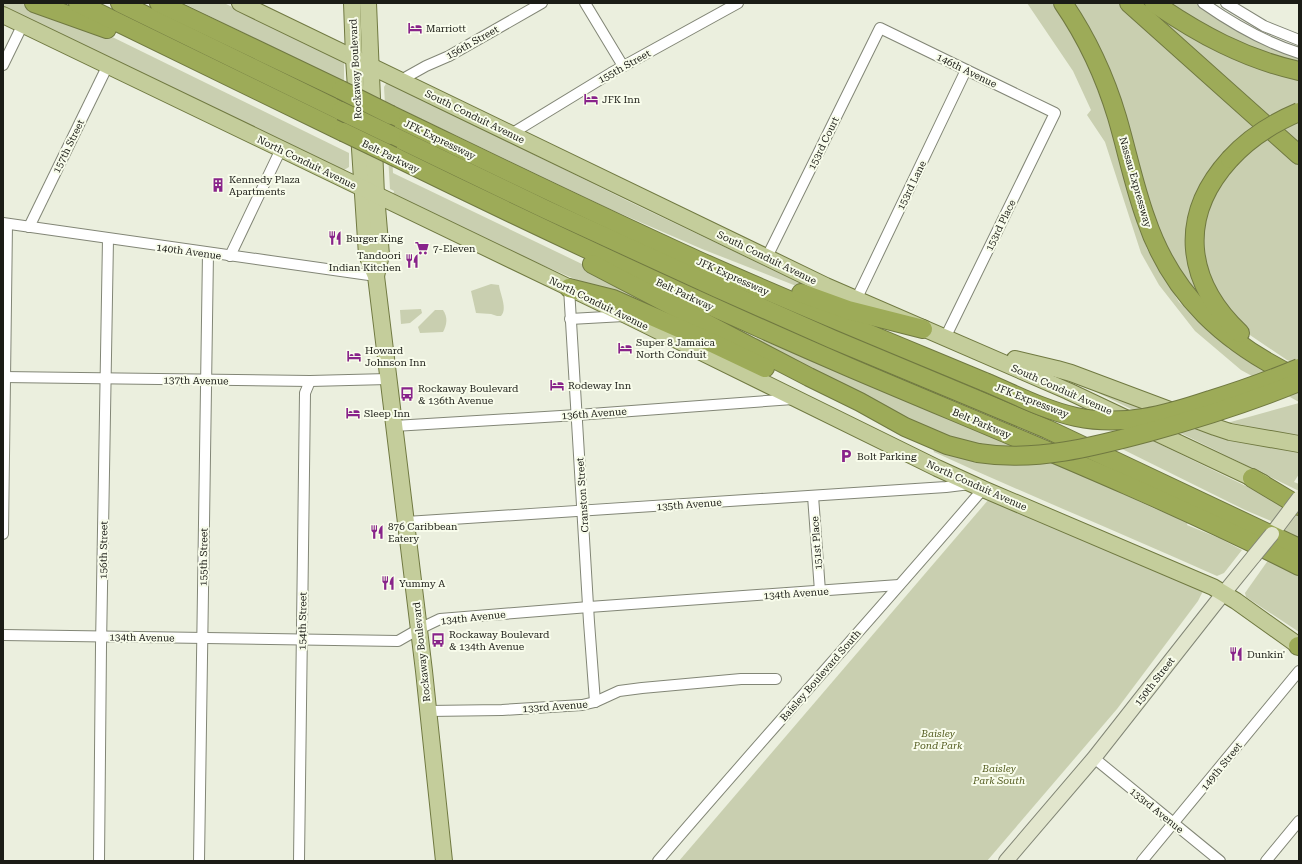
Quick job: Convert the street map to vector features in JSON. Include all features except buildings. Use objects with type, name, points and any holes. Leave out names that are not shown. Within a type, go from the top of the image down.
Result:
[{"type":"highway","points":[[34,3],[115,32],[214,78],[296,109]]},
{"type":"highway","name":"Belt Parkway","points":[[78,3],[473,195],[738,318],[1132,487],[1296,560]]},
{"type":"highway","name":"Belt Parkway","points":[[120,3],[540,207],[839,342],[1111,458],[1296,560]]},
{"type":"highway","points":[[159,3],[190,17]]},
{"type":"highway","points":[[165,3],[190,17]]},
{"type":"highway","name":"Nassau Expressway","points":[[1064,3],[1081,32],[1102,74],[1117,116],[1146,220],[1158,249],[1173,276],[1192,300],[1224,334],[1262,360],[1299,379]]},
{"type":"highway","points":[[1129,3],[1299,155]]},
{"type":"highway","points":[[1154,3],[1198,31],[1231,48],[1264,62],[1299,71]]},
{"type":"highway","name":"JFK Expressway","points":[[190,17],[608,219],[776,295],[1062,413],[1091,419],[1120,421],[1151,417],[1238,391],[1299,368]]},
{"type":"highway","points":[[1299,112],[1259,133],[1230,159],[1211,183],[1199,209],[1195,231],[1195,246],[1200,274],[1206,291],[1216,306],[1234,328],[1257,346],[1299,373]]},
{"type":"highway","points":[[473,195],[802,387]]},
{"type":"highway","points":[[608,219],[848,310],[923,329]]},
{"type":"highway","points":[[569,288],[613,299],[716,344],[802,387],[922,443],[952,452],[1023,457],[1050,454],[1095,445],[1130,437],[1204,416],[1258,398],[1299,382]]},
{"type":"highway","points":[[1252,478],[1299,506]]},
{"type":"main road","name":"South Conduit Avenue","points":[[240,3],[856,300],[1068,391],[1299,499]]},
{"type":"main road","name":"Rockaway Boulevard","points":[[352,3],[354,58],[370,192]]},
{"type":"main road","name":"Rockaway Boulevard","points":[[368,3],[371,66],[370,192],[367,255],[376,276],[419,629],[444,861]]},
{"type":"main road","name":"North Conduit Avenue","points":[[3,15],[626,315],[802,387],[977,486],[1213,587],[1224,593],[1299,646]]},
{"type":"main road","points":[[972,349],[1057,369],[1111,388],[1203,424],[1230,432],[1299,444]]},
{"type":"main road","name":"150th Street","points":[[1006,861],[1094,758],[1299,499]]},
{"type":"street","name":"156th Street","points":[[401,80],[449,56],[542,3]]},
{"type":"street","points":[[585,3],[623,66]]},
{"type":"street","name":"155th Street","points":[[511,134],[623,66],[738,3]]},
{"type":"street","points":[[1204,3],[1250,33],[1299,53]]},
{"type":"street","points":[[1226,3],[1264,26],[1299,40]]},
{"type":"street","points":[[3,65],[23,24]]},
{"type":"street","name":"146th Avenue","points":[[880,28],[1055,112]]},
{"type":"street","name":"153rd Court","points":[[767,257],[880,28]]},
{"type":"street","name":"157th Street","points":[[29,227],[108,65]]},
{"type":"street","name":"153rd Lane","points":[[856,300],[966,70]]},
{"type":"street","name":"153rd Place","points":[[945,338],[1055,112]]},
{"type":"street","points":[[230,256],[282,149]]},
{"type":"street","points":[[3,534],[5,223]]},
{"type":"street","name":"140th Avenue","points":[[5,223],[376,276]]},
{"type":"street","name":"156th Street","points":[[99,861],[101,636],[108,238]]},
{"type":"street","name":"155th Street","points":[[199,861],[208,253]]},
{"type":"street","name":"Cranston Street","points":[[569,288],[595,702]]},
{"type":"street","points":[[570,318],[626,315]]},
{"type":"street","name":"137th Avenue","points":[[4,377],[310,381],[388,379]]},
{"type":"street","name":"154th Street","points":[[299,861],[305,393],[310,381]]},
{"type":"street","name":"136th Avenue","points":[[394,426],[577,415],[802,387]]},
{"type":"street","name":"135th Avenue","points":[[406,522],[977,486]]},
{"type":"street","name":"Baisley Boulevard South","points":[[658,861],[727,780],[899,585],[977,486]]},
{"type":"street","name":"151st Place","points":[[813,496],[820,591]]},
{"type":"street","name":"134th Avenue","points":[[3,635],[398,641],[440,619],[899,585]]},
{"type":"street","name":"149th Street","points":[[1142,861],[1299,671]]},
{"type":"street","name":"133rd Avenue","points":[[428,711],[502,710],[582,705],[595,702],[619,691],[741,679],[776,679]]},
{"type":"street","name":"133rd Avenue","points":[[1094,758],[1220,861]]},
{"type":"street","points":[[1266,861],[1299,821]]},
{"type":"green space","points":[[3,3],[20,3],[62,16],[96,29],[349,153],[349,167],[344,170],[3,6]]},
{"type":"green space","points":[[183,3],[224,3],[344,61],[344,82]]},
{"type":"green space","points":[[1027,3],[1053,3],[1084,55],[1108,117],[1130,198],[1147,249],[1179,302],[1229,349],[1261,370],[1299,390],[1299,402],[1241,370],[1195,331],[1159,285],[1141,253],[1105,142],[1087,115],[1091,110],[1073,71]]},
{"type":"green space","points":[[1071,3],[1120,3],[1299,161],[1299,365],[1287,360],[1244,331],[1218,303],[1202,268],[1199,232],[1206,203],[1219,178],[1241,154],[1233,147],[1211,172],[1196,199],[1189,230],[1192,272],[1209,309],[1171,260],[1155,229],[1116,90],[1075,8]]},
{"type":"green space","points":[[1142,3],[1146,3],[1299,76],[1299,144]]},
{"type":"green space","points":[[1166,3],[1196,3],[1218,19],[1249,38],[1299,59],[1299,64],[1240,46]]},
{"type":"green space","points":[[387,82],[630,202],[811,288],[809,291],[702,249],[610,209],[390,104],[393,173],[672,309],[692,330],[533,261],[393,195],[394,191],[390,189],[384,87]]},
{"type":"green space","points":[[491,284],[499,285],[504,305],[501,316],[476,313],[471,291]]},
{"type":"green space","points":[[421,309],[422,313],[410,323],[401,324],[400,310]]},
{"type":"green space","points":[[435,310],[443,310],[446,315],[446,324],[443,332],[420,333],[418,327]]},
{"type":"green space","points":[[757,338],[1067,467],[1153,508],[1188,522],[1187,525],[1219,538],[1242,550],[1224,573],[1217,576],[1005,484],[934,452],[927,431],[755,341]]},
{"type":"green space","points":[[1088,384],[1299,449],[1299,474],[1294,482],[1299,484],[1299,491],[1086,387]]},
{"type":"green space","points":[[1299,403],[1299,435],[1251,429],[1227,423]]},
{"type":"green space","points":[[1149,439],[1299,512],[1299,540],[1269,526],[1271,521],[1245,510],[1116,446]]},
{"type":"green space","name":"Baisley Pond Park","points":[[989,499],[1203,591],[1198,601],[1117,709],[987,861],[679,861]]},
{"type":"green space","points":[[1269,559],[1299,576],[1299,632],[1246,597],[1245,593]]},
{"type":"place","name":"Marriott","points":[[415,28]]},
{"type":"place","name":"JFK Inn","points":[[591,99]]},
{"type":"place","name":"Kennedy Plaza Apartments","points":[[218,185]]},
{"type":"place","name":"Burger King","points":[[335,238]]},
{"type":"place","name":"7-Eleven","points":[[422,248]]},
{"type":"place","name":"Tandoori Indian Kitchen","points":[[412,261]]},
{"type":"place","name":"Super 8 Jamaica North Conduit","points":[[625,348]]},
{"type":"place","name":"Howard Johnson Inn","points":[[354,356]]},
{"type":"place","name":"Rodeway Inn","points":[[557,385]]},
{"type":"place","name":"Rockaway Boulevard & 136th Avenue","points":[[407,394]]},
{"type":"place","name":"Sleep Inn","points":[[353,413]]},
{"type":"place","name":"Bolt Parking","points":[[846,456]]},
{"type":"place","name":"876 Caribbean Eatery","points":[[377,532]]},
{"type":"place","name":"Yummy A","points":[[388,583]]},
{"type":"place","name":"Rockaway Boulevard & 134th Avenue","points":[[438,640]]},
{"type":"place","name":"Dunkin'","points":[[1236,654]]},
{"type":"park label","name":"Baisley Park South","points":[[999,774]]}]
